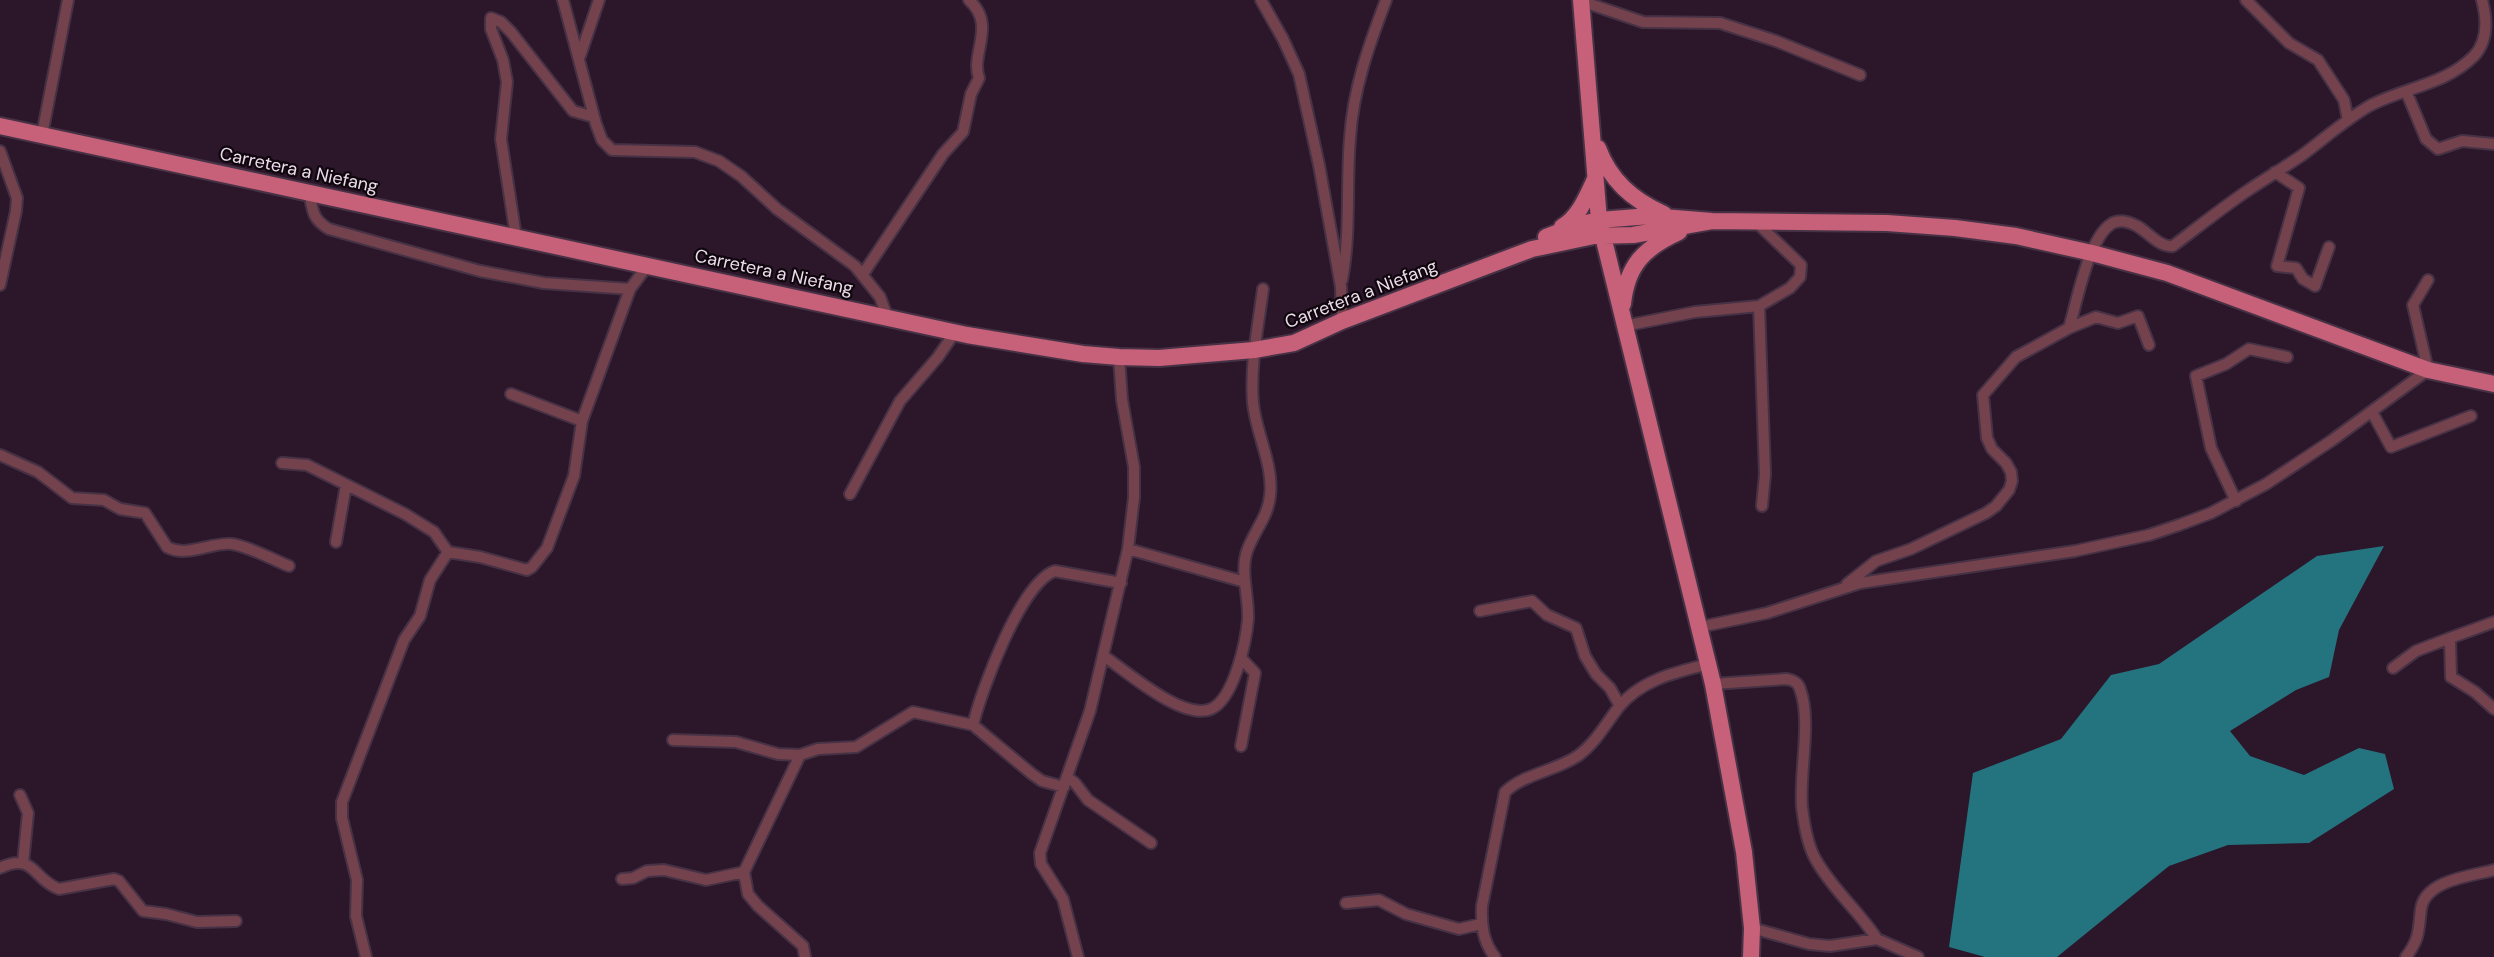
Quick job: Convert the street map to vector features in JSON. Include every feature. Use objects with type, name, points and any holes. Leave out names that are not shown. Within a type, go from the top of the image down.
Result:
[{"type":"main road","points":[[1581,1],[1601,228],[1709,664],[1744,852],[1752,928],[1751,957]]},
{"type":"main road","name":"Carretera a Niefang","points":[[0,126],[954,332],[1041,348],[1119,357],[1160,358],[1254,350],[1294,343],[1342,321],[1532,249]]},
{"type":"main road","points":[[1591,131],[1604,165],[1623,190],[1645,206],[1670,216],[1712,221],[1887,223],[1955,228],[2016,236],[2167,273],[2428,370],[2494,384]]},
{"type":"main road","points":[[1532,249],[1569,223],[1579,211],[1595,179]]},
{"type":"main road","points":[[1532,249],[1577,238],[1601,228],[1670,216]]},
{"type":"main road","points":[[1546,237],[1577,225],[1633,235],[1712,221]]},
{"type":"main road","points":[[1623,321],[1625,282],[1633,266],[1648,250],[1670,236],[1695,225]]},
{"type":"main road","points":[[1577,238],[1601,247],[1608,260]]},
{"type":"street","points":[[42,135],[68,0]]},
{"type":"street","points":[[563,0],[594,117],[603,140],[612,150],[695,152],[719,161],[741,176],[777,209],[828,244],[863,274],[880,297],[887,316]]},
{"type":"street","points":[[579,56],[599,0]]},
{"type":"street","points":[[863,274],[943,154],[963,132],[971,94],[979,78],[976,69],[982,41],[981,22],[976,6],[969,0]]},
{"type":"street","points":[[1261,0],[1299,74],[1319,165],[1341,287],[1342,321]]},
{"type":"street","points":[[1341,287],[1347,255],[1350,135],[1362,62],[1386,0]]},
{"type":"street","points":[[2246,0],[2289,44],[2318,60],[2344,100],[2348,120]]},
{"type":"street","points":[[2069,328],[2092,253],[2103,232],[2111,224],[2120,220],[2136,225],[2164,245],[2173,246],[2370,106],[2451,74],[2474,56],[2485,37],[2486,20],[2482,0]]},
{"type":"street","points":[[1581,1],[1643,22],[1720,23],[1776,41],[1860,75]]},
{"type":"street","points":[[516,237],[501,138],[507,82],[503,60],[491,29],[491,18],[501,22],[511,32],[573,111],[594,117]]},
{"type":"street","points":[[2481,47],[2494,45]]},
{"type":"street","points":[[2406,91],[2426,139],[2438,149],[2462,141],[2494,144]]},
{"type":"street","points":[[0,151],[16,198],[16,211],[0,285]]},
{"type":"street","points":[[2275,172],[2299,188],[2277,266],[2296,268],[2303,279],[2315,286],[2329,247]]},
{"type":"street","points":[[309,192],[314,215],[318,222],[329,230],[480,272],[555,285],[630,289]]},
{"type":"street","points":[[1623,321],[1759,306],[1790,288],[1800,277],[1801,265],[1754,221]]},
{"type":"street","points":[[282,463],[308,465],[405,514],[434,532],[448,552],[489,559],[521,570],[532,567],[554,536],[574,476],[582,421],[630,289],[648,265]]},
{"type":"street","points":[[1700,627],[1767,613],[1860,583],[2009,562],[2099,546],[2180,525],[2236,501],[2286,471],[2428,370],[2413,305],[2428,280]]},
{"type":"street","points":[[1104,656],[1187,710],[1200,711],[1213,708],[1227,694],[1241,658],[1248,619],[1245,582],[1247,551],[1266,515],[1271,495],[1270,474],[1256,424],[1253,401],[1254,350],[1263,290]]},
{"type":"street","points":[[1759,306],[1765,474],[1762,506]]},
{"type":"street","points":[[1843,588],[1876,561],[1911,549],[1996,506],[2009,490],[2012,481],[2006,463],[1992,449],[1987,438],[1983,395],[2016,357],[2069,328],[2096,317],[2118,323],[2138,315],[2149,345]]},
{"type":"street","points":[[850,494],[900,401],[938,357],[954,332]]},
{"type":"street","points":[[2236,501],[2211,448],[2196,375],[2226,364],[2249,349],[2287,357]]},
{"type":"street","points":[[1078,957],[1063,899],[1041,864],[1040,853],[1090,711],[1128,549],[1134,497],[1134,467],[1122,400],[1119,357]]},
{"type":"street","points":[[511,394],[582,421]]},
{"type":"street","points":[[2372,412],[2391,447],[2471,416]]},
{"type":"street","points":[[0,455],[38,472],[72,498],[104,500],[120,509],[145,513],[167,547],[172,550],[185,551],[229,544],[240,546],[289,566]]},
{"type":"street","points":[[336,542],[346,484]]},
{"type":"street","points":[[1128,549],[1245,582]]},
{"type":"street","points":[[366,957],[356,916],[357,880],[342,818],[342,802],[404,640],[420,616],[430,580],[448,552]]},
{"type":"street","points":[[973,725],[985,683],[1023,602],[1036,585],[1049,573],[1055,571],[1121,583]]},
{"type":"street","points":[[1480,611],[1532,601],[1546,615],[1576,628],[1585,656],[1596,674],[1610,688],[1620,706]]},
{"type":"street","points":[[2393,668],[2416,651],[2494,622]]},
{"type":"street","points":[[2450,638],[2451,677],[2475,692],[2494,709]]},
{"type":"street","points":[[1240,747],[1255,673],[1241,658]]},
{"type":"street","points":[[1491,956],[1481,924],[1482,906],[1505,792],[1514,784],[1553,769],[1580,754],[1593,742],[1620,706],[1656,679],[1709,664]]},
{"type":"street","points":[[1713,684],[1786,679],[1794,681],[1800,687],[1804,730],[1802,806],[1807,837],[1815,859],[1877,939]]},
{"type":"street","points":[[673,740],[736,742],[778,754],[800,755],[818,749],[856,747],[913,712],[973,725],[1032,774],[1075,783],[1088,800],[1151,843]]},
{"type":"street","points":[[800,755],[744,872],[748,894],[804,952],[813,957]]},
{"type":"street","points":[[20,795],[28,813],[23,863]]},
{"type":"street","points":[[0,868],[17,862],[28,864],[53,887],[59,889],[114,879],[119,881],[143,911],[197,922],[236,921]]},
{"type":"street","points":[[622,879],[633,878],[647,871],[664,870],[706,880],[744,872]]},
{"type":"street","points":[[2406,957],[2418,938],[2421,906],[2425,897],[2433,889],[2457,879],[2494,870]]},
{"type":"street","points":[[1346,903],[1379,900],[1406,914],[1459,929],[1481,924]]},
{"type":"street","points":[[1752,928],[1809,944],[1830,946],[1877,939],[1918,957]]},
{"type":"water","points":[[2384,546],[2339,630],[2329,677],[2296,690],[2230,731],[2250,756],[2304,775],[2359,748],[2385,754],[2394,789],[2309,843],[2228,845],[2169,866],[2057,957],[1985,957],[1949,947],[1973,773],[2061,739],[2111,675],[2159,664],[2317,556]]}]
